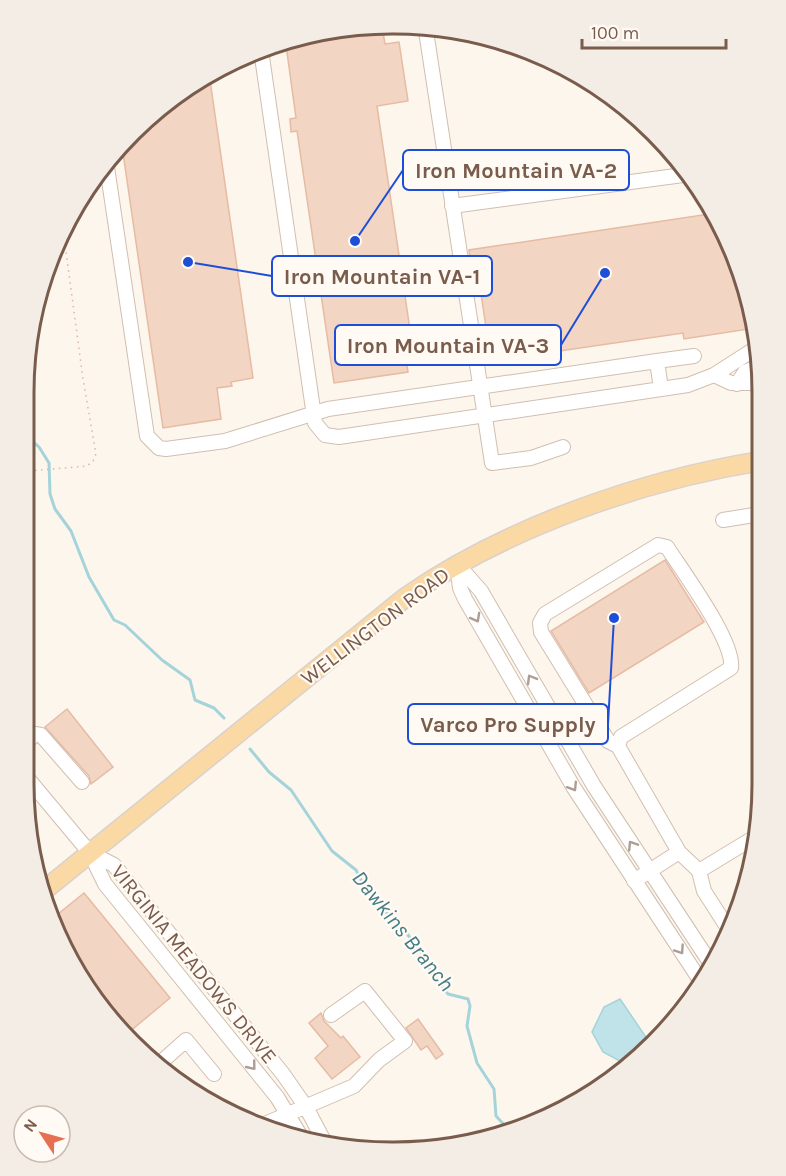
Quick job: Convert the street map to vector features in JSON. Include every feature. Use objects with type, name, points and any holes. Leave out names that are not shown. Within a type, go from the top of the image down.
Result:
[{"type":"main road","name":"WELLINGTON ROAD","points":[[50,885],[406,597],[457,564],[511,538],[624,494],[692,473],[752,463]]},
{"type":"street","points":[[427,36],[492,463],[531,458],[563,447]]},
{"type":"street","points":[[262,60],[313,412],[315,423],[320,431],[339,437],[688,385],[714,375],[749,353]]},
{"type":"street","points":[[108,176],[147,436],[153,444],[166,449],[225,441],[313,412],[694,356]]},
{"type":"street","points":[[452,206],[677,176]]},
{"type":"street","points":[[657,361],[661,389]]},
{"type":"street","points":[[737,384],[745,372],[751,370]]},
{"type":"street","points":[[714,375],[737,384],[752,383]]},
{"type":"street","points":[[723,520],[752,515]]},
{"type":"street","points":[[618,746],[621,737],[731,668],[733,658],[713,618],[668,548],[658,544],[546,614],[540,623],[540,632],[608,741],[618,746],[679,852],[699,872],[704,891],[723,921]]},
{"type":"street","points":[[457,564],[481,591],[571,749],[706,957]]},
{"type":"street","points":[[457,564],[459,582],[465,599],[552,752],[696,974]]},
{"type":"street","points":[[34,735],[41,735],[82,782]]},
{"type":"street","points":[[34,786],[90,853]]},
{"type":"street","points":[[699,872],[746,842]]},
{"type":"street","points":[[634,881],[679,852]]},
{"type":"street","name":"VIRGINIA MEADOWS DRIVE","points":[[90,853],[114,865],[272,1060],[306,1107],[320,1134]]},
{"type":"street","name":"VIRGINIA MEADOWS DRIVE","points":[[90,853],[105,884],[289,1114],[296,1128]]},
{"type":"street","points":[[274,1120],[354,1086],[379,1060],[405,1041],[365,991],[331,1015]]},
{"type":"street","points":[[165,1059],[186,1040],[214,1074]]},
{"type":"path","points":[[34,470],[90,465],[96,454],[83,379],[65,248]]},
{"type":"water","points":[[620,999],[646,1036],[619,1061],[603,1052],[592,1032],[604,1007]]},
{"type":"building","points":[[383,34],[385,44],[399,42],[408,101],[377,106],[413,350],[405,351],[408,372],[334,383],[297,131],[291,132],[290,119],[296,118],[287,51],[323,41],[370,35]]},
{"type":"building","points":[[211,85],[253,378],[231,382],[232,386],[217,388],[221,419],[163,428],[124,156],[157,123]]},
{"type":"building","points":[[703,215],[724,256],[739,300],[746,329],[684,339],[683,333],[505,359],[503,345],[489,347],[481,294],[475,295],[469,250]]},
{"type":"building","points":[[665,560],[704,622],[589,693],[551,631]]},
{"type":"building","points":[[67,709],[113,767],[91,784],[89,776],[45,727]]},
{"type":"building","points":[[84,893],[170,998],[133,1029],[95,982],[71,942],[59,913]]},
{"type":"building","points":[[321,1013],[324,1021],[341,1038],[343,1036],[360,1057],[332,1079],[315,1058],[328,1046],[309,1023]]},
{"type":"building","points":[[418,1019],[443,1054],[436,1059],[427,1046],[421,1050],[406,1028]]},
{"type":"waterway","name":"Dawkins Branch","points":[[34,442],[49,463],[50,494],[55,509],[71,531],[89,577],[114,620],[125,625],[162,660],[190,680],[195,700],[214,708],[224,718]]},
{"type":"waterway","name":"Dawkins Branch","points":[[250,749],[269,772],[291,790],[332,851],[356,870],[366,890],[382,910],[396,919],[426,959],[430,970],[448,994],[468,999],[470,1006],[467,1026],[477,1063],[494,1089],[496,1116],[503,1124]]},
{"type":"place","name":"Iron Mountain VA-2","points":[[355,241]]},
{"type":"place","name":"Iron Mountain VA-1","points":[[188,262]]},
{"type":"place","name":"Iron Mountain VA-3","points":[[605,273]]},
{"type":"place","name":"Varco Pro Supply","points":[[614,618]]}]
